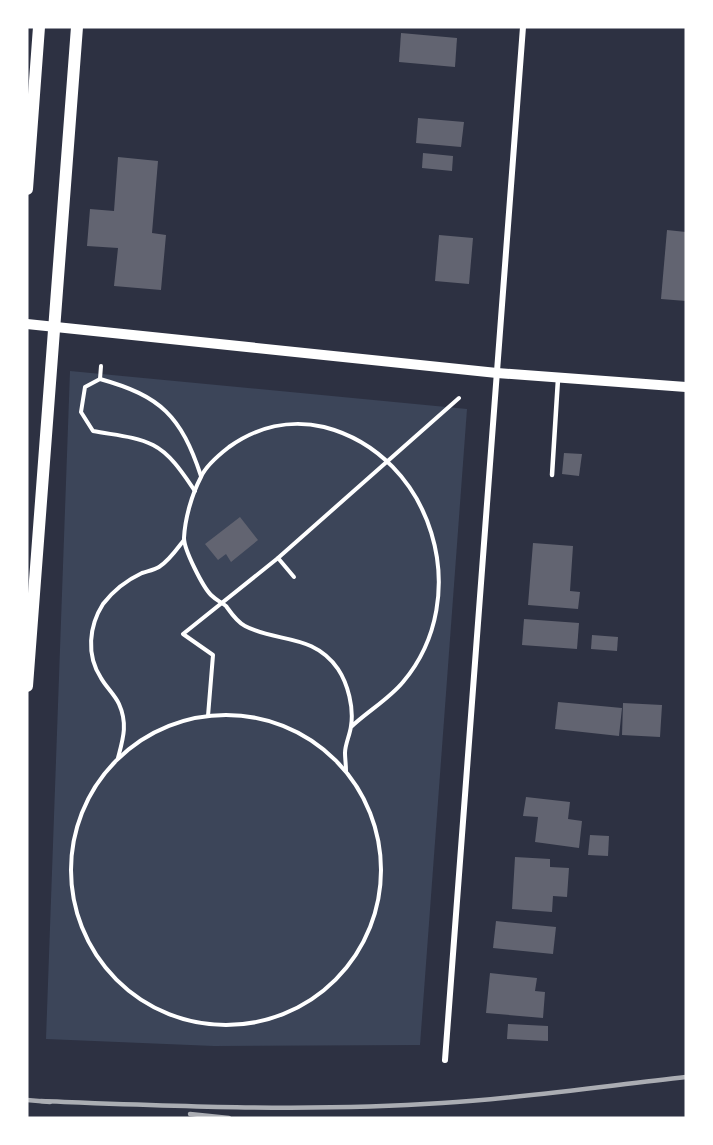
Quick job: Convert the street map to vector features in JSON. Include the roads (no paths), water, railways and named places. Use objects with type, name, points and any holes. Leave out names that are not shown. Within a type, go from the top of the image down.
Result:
[{"type":"main road","points":[[27,189],[39,27]]},
{"type":"main road","points":[[27,686],[77,27]]},
{"type":"street","points":[[445,1060],[523,27]]},
{"type":"street","points":[[27,324],[497,374],[686,387]]},
{"type":"lane","points":[[552,475],[558,378]]},
{"type":"railway","points":[[41,1101],[242,1107],[392,1106],[503,1098],[686,1077]]},
{"type":"railway","points":[[27,1100],[50,1102]]},
{"type":"railway","points":[[190,1114],[229,1118]]}]
